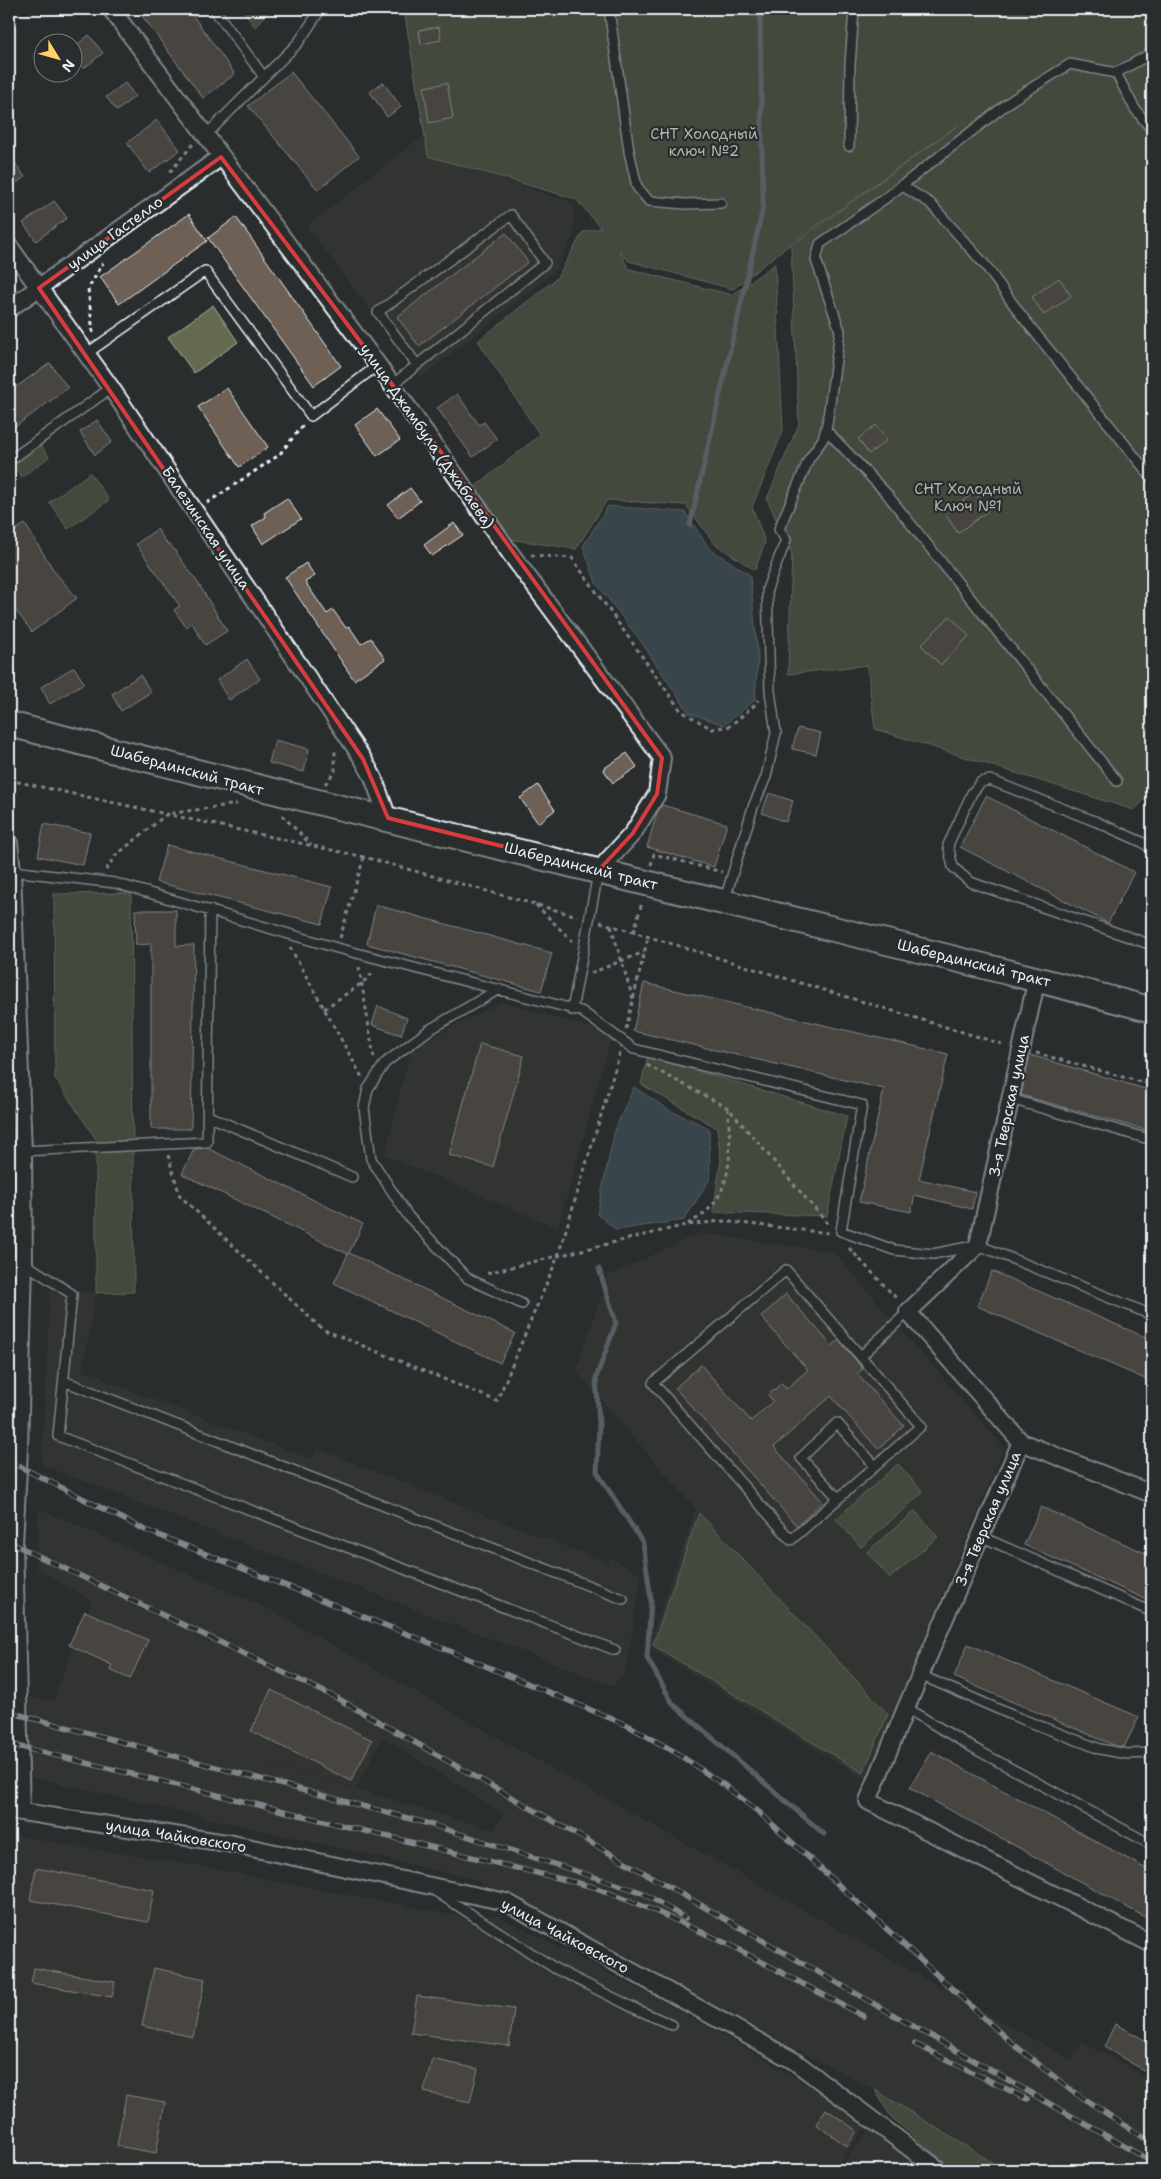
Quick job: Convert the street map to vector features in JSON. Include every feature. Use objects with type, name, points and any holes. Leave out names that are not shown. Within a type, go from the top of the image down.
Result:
[{"type":"main road","name":"Шабердинский тракт","points":[[9,724],[270,792],[388,818],[1037,978],[1152,1010]]},
{"type":"street","name":"улица Джамбула (Джабаева)","points":[[111,9],[378,365],[510,553],[662,758],[657,794],[633,833],[599,870]]},
{"type":"street","name":"улица Гастелло","points":[[9,309],[221,158]]},
{"type":"street","name":"Балезинская улица","points":[[9,246],[110,388],[363,759],[373,778],[388,818]]},
{"type":"street","name":"улица Чайковского","points":[[9,843],[12,871],[15,1102],[23,1151],[24,1263],[19,1449],[14,1544],[15,1811],[233,1844],[506,1902],[794,2061],[938,2170]]},
{"type":"street","name":"3-я Тверская улица","points":[[978,1245],[1037,978]]},
{"type":"street","points":[[908,1312],[978,1245]]},
{"type":"street","name":"3-я Тверская улица","points":[[908,1312],[1021,1442],[920,1675],[868,1801],[1152,1944]]},
{"type":"street","points":[[1021,1442],[1152,1494]]},
{"type":"lane","points":[[214,9],[264,77]]},
{"type":"lane","points":[[205,136],[298,43],[321,9]]},
{"type":"lane","points":[[609,9],[629,151],[637,187],[649,201],[721,204]]},
{"type":"lane","points":[[849,146],[850,65],[854,9]]},
{"type":"lane","points":[[724,902],[753,807],[766,777],[776,733],[770,691],[767,588],[786,540],[779,529],[809,459],[823,439],[826,430],[840,331],[816,260],[820,244],[1012,100],[1070,64],[1116,72],[1152,53]]},
{"type":"lane","points":[[1116,72],[1136,109],[1152,130]]},
{"type":"lane","points":[[901,185],[930,203],[986,266],[1021,315],[1152,478]]},
{"type":"lane","points":[[392,385],[545,264],[511,215],[378,312],[417,364]]},
{"type":"lane","points":[[86,354],[205,271],[311,416],[378,365]]},
{"type":"lane","points":[[9,461],[110,388]]},
{"type":"lane","points":[[826,430],[892,501],[1117,781]]},
{"type":"lane","points":[[1152,850],[1144,842],[990,780],[981,782],[972,793],[948,845],[953,867],[970,882],[1152,945]]},
{"type":"lane","points":[[572,1010],[599,870]]},
{"type":"lane","points":[[12,871],[115,883],[338,948],[499,988],[581,1011],[634,1049],[862,1105],[839,1233],[894,1250],[933,1254],[978,1245],[1152,1315]]},
{"type":"lane","points":[[23,1151],[207,1142],[210,910]]},
{"type":"lane","points":[[499,988],[429,1030],[385,1063],[368,1089],[364,1108],[371,1159],[408,1216],[467,1278],[522,1304]]},
{"type":"lane","points":[[1011,1099],[1152,1140]]},
{"type":"lane","points":[[208,1116],[352,1177]]},
{"type":"lane","points":[[24,1263],[72,1294],[58,1436],[615,1650]]},
{"type":"lane","points":[[786,1270],[861,1356],[920,1426],[791,1540],[653,1383],[786,1270]]},
{"type":"lane","points":[[861,1356],[908,1312]]},
{"type":"lane","points":[[64,1382],[623,1599]]},
{"type":"lane","points":[[838,1498],[801,1458],[837,1423],[875,1466]]},
{"type":"lane","points":[[980,1536],[1152,1612]]},
{"type":"lane","points":[[920,1675],[1014,1716],[1100,1749],[1127,1754],[1152,1753]]},
{"type":"lane","points":[[906,1708],[977,1750],[1152,1845]]},
{"type":"lane","points":[[427,1885],[556,1969],[672,2025]]},
{"type":"path","points":[[195,512],[279,455],[311,416]]},
{"type":"path","points":[[510,553],[572,558],[681,711],[712,729],[730,726],[756,704],[759,697]]},
{"type":"path","points":[[324,786],[335,771],[335,747],[331,740]]},
{"type":"path","points":[[9,780],[364,857],[589,919],[1020,1049],[1152,1085]]},
{"type":"path","points":[[270,792],[267,800],[312,845]]},
{"type":"path","points":[[100,881],[115,856],[167,814],[240,804]]},
{"type":"path","points":[[338,948],[364,857]]},
{"type":"path","points":[[536,904],[583,952]]},
{"type":"path","points":[[611,926],[633,999]]},
{"type":"path","points":[[281,931],[368,1089]]},
{"type":"path","points":[[165,1144],[180,1196],[322,1329],[497,1401],[558,1256],[624,1041],[648,937]]},
{"type":"path","points":[[578,979],[644,952]]},
{"type":"path","points":[[357,953],[376,1076]]},
{"type":"path","points":[[324,1009],[362,983],[386,960]]},
{"type":"path","points":[[634,1049],[650,1068],[728,1108],[908,1312]]},
{"type":"path","points":[[686,1225],[708,1210],[725,1184],[729,1164],[728,1108]]},
{"type":"path","points":[[467,1278],[686,1225],[722,1221],[839,1233]]},
{"type":"highlighted area","points":[[221,157],[378,365],[662,758],[657,794],[633,833],[599,870],[388,818],[363,759],[39,288]]},
{"type":"shaded area","points":[[424,135],[428,156],[574,203],[573,236],[555,271],[421,378],[307,226]]},
{"type":"shaded area","points":[[502,1002],[612,1034],[558,1228],[385,1155],[411,1048]]},
{"type":"shaded area","points":[[699,1233],[834,1252],[1004,1448],[865,1779],[648,1647],[696,1509],[576,1371],[608,1276]]},
{"type":"shaded area","points":[[50,1292],[96,1293],[82,1371],[103,1376],[103,1380],[311,1459],[317,1449],[608,1563],[610,1557],[641,1575],[628,1658],[623,1674],[613,1686],[42,1465]]},
{"type":"shaded area","points":[[39,1509],[269,1609],[1072,2061],[1082,2042],[1152,2080],[1152,2170],[1004,2170],[875,2090],[470,1878],[48,1781],[9,1774],[9,1696],[53,1700],[92,1601],[36,1568]],"holes":[[[163,1732],[356,1788],[383,1737],[503,1814],[494,1830]]]},
{"type":"shaded area","points":[[9,1835],[203,1867],[452,1915],[498,1916],[670,2005],[816,2089],[866,2127],[833,2170],[9,2170]]},
{"type":"shaded area","points":[[872,2125],[930,2170],[838,2170]]},
{"type":"green space","points":[[242,9],[270,9],[255,27]]},
{"type":"green space","points":[[404,9],[1152,9],[1152,792],[1134,810],[875,729],[867,665],[788,674],[792,554],[767,499],[799,424],[791,246],[957,126],[781,251],[733,289],[629,261],[619,251],[629,269],[732,295],[775,264],[783,431],[752,507],[765,542],[755,570],[715,544],[686,505],[607,500],[576,549],[509,539],[475,487],[540,435],[478,341],[557,278],[583,232],[601,228],[576,199],[428,156]]},
{"type":"green space","points":[[213,305],[238,342],[194,373],[168,337]]},
{"type":"green space","points":[[40,444],[49,457],[22,477],[12,464]]},
{"type":"green space","points":[[90,473],[109,500],[68,529],[49,502]]},
{"type":"green space","points":[[131,893],[134,1292],[96,1293],[96,1139],[55,1078],[54,894]]},
{"type":"green space","points":[[648,1056],[847,1116],[827,1216],[713,1212],[721,1160],[717,1128],[641,1084]]},
{"type":"green space","points":[[898,1464],[923,1492],[861,1547],[836,1519]]},
{"type":"green space","points":[[915,1511],[938,1537],[890,1578],[867,1552]]},
{"type":"green space","points":[[699,1513],[888,1714],[863,1773],[653,1645]]},
{"type":"green space","points":[[875,2090],[1004,2170],[954,2170],[891,2117]]},
{"type":"water","points":[[608,506],[685,512],[709,548],[750,575],[758,657],[755,700],[724,725],[689,713],[640,640],[596,583],[583,546]]},
{"type":"water","points":[[634,1087],[669,1110],[709,1128],[710,1179],[684,1220],[616,1230],[597,1214],[615,1129]]},
{"type":"building","points":[[137,9],[188,9],[235,74],[203,98]]},
{"type":"building","points":[[439,27],[441,40],[421,44],[419,30]]},
{"type":"building","points":[[89,35],[103,53],[84,68],[82,66],[82,41]]},
{"type":"building","points":[[291,72],[359,156],[318,190],[248,106]]},
{"type":"building","points":[[383,82],[401,107],[387,117],[370,92]]},
{"type":"building","points":[[125,83],[135,96],[117,111],[106,97]]},
{"type":"building","points":[[447,83],[453,118],[429,123],[424,87]]},
{"type":"building","points":[[157,120],[180,150],[149,173],[127,143]]},
{"type":"building","points":[[9,154],[25,177],[9,188]]},
{"type":"building","points":[[54,201],[67,218],[36,241],[23,223]]},
{"type":"building","points":[[189,214],[207,241],[119,304],[100,277]]},
{"type":"building","points":[[236,217],[341,366],[314,386],[208,238]]},
{"type":"building","points":[[506,233],[528,262],[419,346],[397,317]]},
{"type":"building","points":[[1059,278],[1071,296],[1044,315],[1032,297]]},
{"type":"building","points":[[50,363],[68,388],[9,431],[9,392]]},
{"type":"building","points":[[227,388],[268,447],[239,467],[198,407]]},
{"type":"building","points":[[457,394],[479,425],[484,422],[497,439],[473,457],[437,408]]},
{"type":"building","points":[[377,409],[400,440],[377,456],[355,425]]},
{"type":"building","points":[[97,420],[112,442],[95,455],[80,432]]},
{"type":"building","points":[[876,425],[887,440],[869,454],[858,439]]},
{"type":"building","points":[[410,488],[420,501],[398,518],[388,505]]},
{"type":"building","points":[[975,492],[988,511],[958,533],[945,514]]},
{"type":"building","points":[[287,498],[301,519],[263,544],[252,526],[266,517],[264,513]]},
{"type":"building","points":[[454,523],[463,535],[432,556],[424,545]]},
{"type":"building","points":[[25,524],[54,571],[77,598],[32,632],[9,601],[9,534]]},
{"type":"building","points":[[157,529],[198,583],[227,631],[205,645],[192,623],[186,627],[174,610],[180,606],[136,544]]},
{"type":"building","points":[[306,563],[315,576],[305,582],[327,614],[333,610],[346,628],[349,626],[361,644],[371,638],[385,659],[354,680],[285,577]]},
{"type":"building","points":[[950,616],[969,636],[941,665],[921,645]]},
{"type":"building","points":[[247,659],[260,679],[229,700],[217,680]]},
{"type":"building","points":[[74,667],[84,683],[50,704],[41,687]]},
{"type":"building","points":[[140,675],[151,692],[121,711],[112,694]]},
{"type":"building","points":[[798,728],[821,733],[816,754],[792,749]]},
{"type":"building","points":[[275,740],[309,749],[304,772],[269,763]]},
{"type":"building","points":[[627,753],[637,767],[613,783],[603,769]]},
{"type":"building","points":[[538,785],[555,810],[538,823],[520,798]]},
{"type":"building","points":[[769,793],[793,801],[786,822],[762,813]]},
{"type":"building","points":[[986,796],[1134,872],[1108,923],[960,847]]},
{"type":"building","points":[[662,805],[727,824],[714,867],[647,847],[657,813]]},
{"type":"building","points":[[44,824],[90,833],[83,865],[38,856]]},
{"type":"building","points":[[167,845],[332,887],[322,924],[156,882]]},
{"type":"building","points":[[376,905],[552,953],[541,991],[367,944]]},
{"type":"building","points":[[135,910],[176,910],[176,946],[194,945],[191,1129],[151,1129],[151,944],[136,945]]},
{"type":"building","points":[[644,983],[948,1054],[919,1179],[975,1192],[972,1209],[915,1195],[911,1212],[859,1202],[884,1089],[633,1031]]},
{"type":"building","points":[[378,1006],[407,1018],[401,1035],[372,1025]]},
{"type":"building","points":[[480,1044],[524,1056],[493,1167],[449,1155]]},
{"type":"building","points":[[1030,1055],[1152,1091],[1152,1132],[1021,1095]]},
{"type":"building","points":[[207,1148],[363,1224],[349,1253],[515,1333],[500,1363],[334,1283],[348,1254],[182,1174],[194,1149]]},
{"type":"building","points":[[992,1271],[1152,1340],[1152,1382],[977,1306]]},
{"type":"building","points":[[786,1294],[832,1346],[839,1340],[863,1369],[857,1374],[904,1426],[878,1449],[831,1396],[774,1447],[823,1502],[797,1526],[675,1388],[701,1365],[751,1421],[773,1401],[768,1395],[782,1383],[786,1389],[808,1370],[761,1317]]},
{"type":"building","points":[[1041,1507],[1152,1556],[1152,1602],[1024,1545]]},
{"type":"building","points":[[85,1611],[148,1640],[130,1679],[110,1670],[112,1665],[69,1645]]},
{"type":"building","points":[[968,1644],[1139,1717],[1124,1747],[1116,1746],[954,1677]]},
{"type":"building","points":[[271,1690],[372,1740],[351,1781],[251,1731]]},
{"type":"building","points":[[931,1751],[1152,1872],[1152,1921],[910,1788]]},
{"type":"building","points":[[36,1868],[154,1890],[148,1922],[30,1900]]},
{"type":"building","points":[[34,1968],[115,1982],[112,1997],[31,1983]]},
{"type":"building","points":[[154,1968],[205,1979],[193,2037],[142,2026]]},
{"type":"building","points":[[417,1996],[514,2009],[509,2046],[411,2033]]},
{"type":"building","points":[[1115,2024],[1152,2044],[1152,2075],[1104,2047]]},
{"type":"building","points":[[432,2059],[478,2069],[470,2102],[424,2092]]},
{"type":"building","points":[[126,2095],[165,2102],[156,2153],[117,2146]]},
{"type":"building","points":[[826,2109],[857,2131],[847,2146],[816,2124]]},
{"type":"waterway","points":[[690,525],[763,208],[760,9]]},
{"type":"waterway","points":[[599,1269],[616,1323],[596,1378],[599,1424],[597,1472],[643,1543],[651,1600],[647,1658],[673,1704],[824,1834]]},
{"type":"railway","points":[[9,1461],[143,1529],[445,1649],[629,1726],[675,1752],[724,1785],[760,1813],[1007,2039],[1072,2091],[1152,2143]]},
{"type":"railway","points":[[9,1542],[337,1698],[1152,2162]]},
{"type":"railway","points":[[9,1712],[426,1823],[641,1892],[685,1918]]},
{"type":"railway","points":[[9,1744],[594,1887],[653,1910],[730,1945],[863,2016]]},
{"type":"railway","points":[[915,2044],[1027,2099]]},
{"type":"park label","name":"СНТ Холодный ключ №2","points":[[704,142]]},
{"type":"park label","name":"СНТ Холодный Ключ №1","points":[[968,498]]}]
